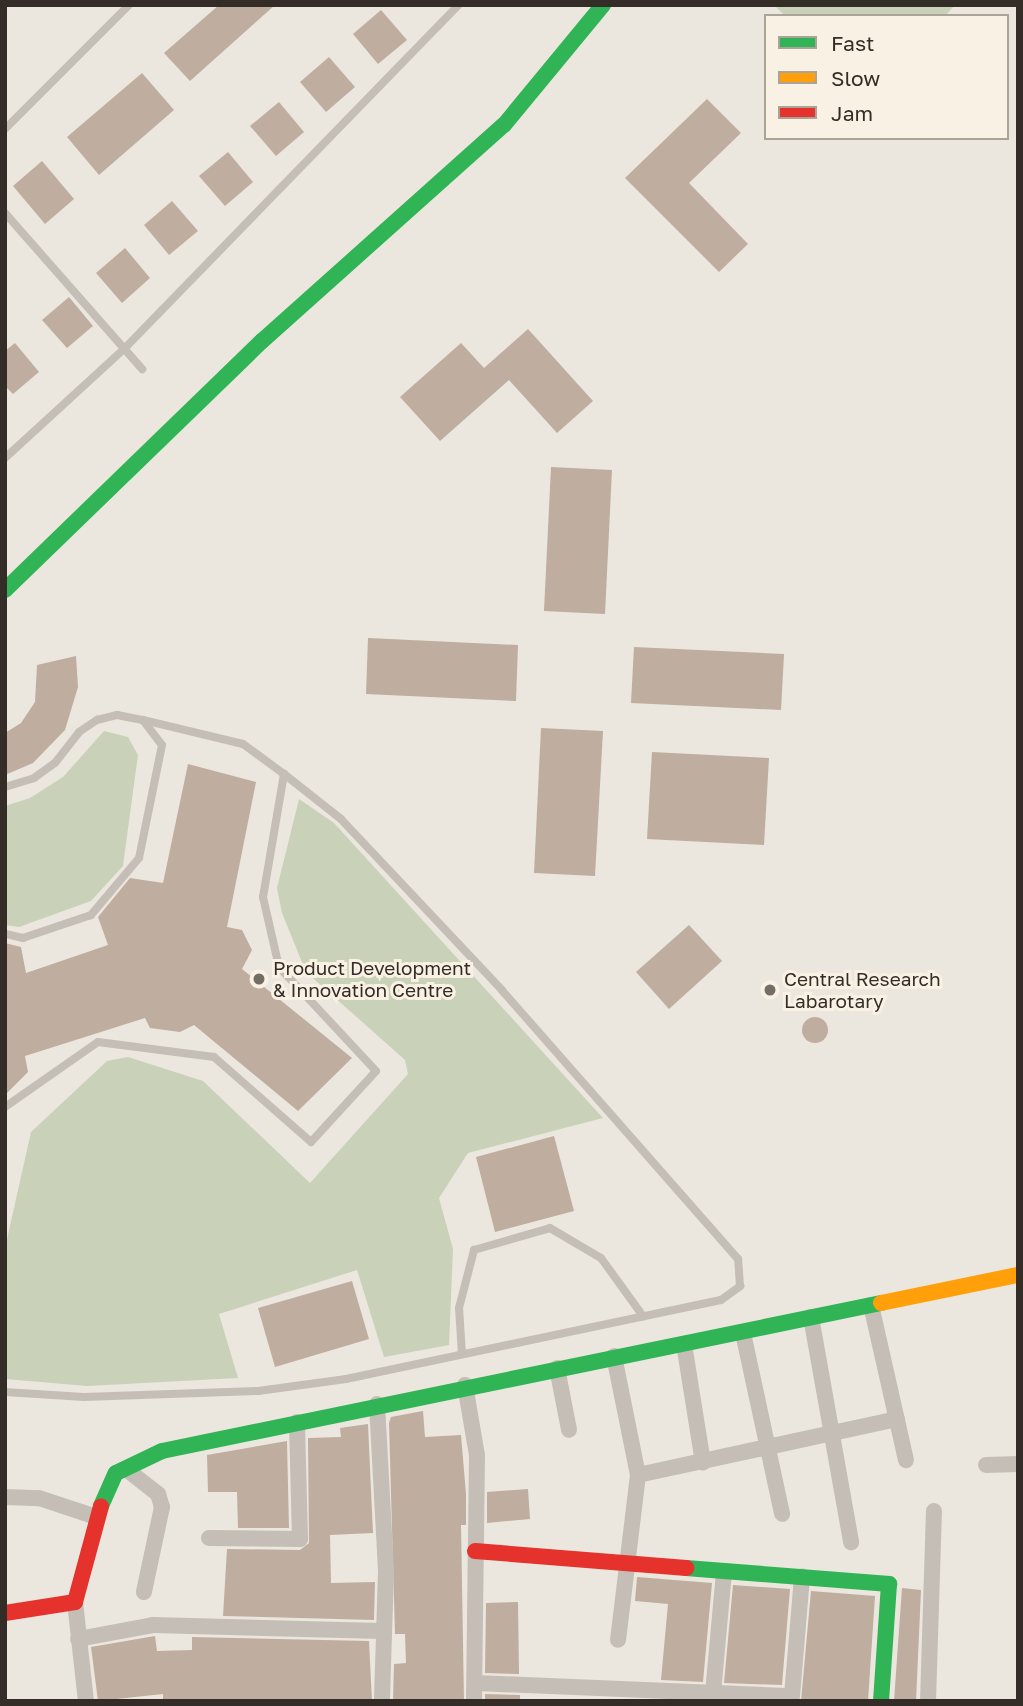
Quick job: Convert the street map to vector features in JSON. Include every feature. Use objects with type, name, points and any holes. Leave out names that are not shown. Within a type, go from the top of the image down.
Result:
[{"type":"street","points":[[5,590],[262,341],[504,125],[603,5]]},
{"type":"street","points":[[86,1701],[75,1602],[96,1517],[116,1473],[162,1451],[466,1385],[684,1345],[1018,1275]]},
{"type":"street","points":[[871,1305],[906,1460]]},
{"type":"street","points":[[811,1317],[835,1433],[851,1542]]},
{"type":"street","points":[[743,1333],[771,1449],[782,1514]]},
{"type":"street","points":[[684,1345],[703,1462]]},
{"type":"street","points":[[614,1356],[638,1475],[625,1563],[618,1640]]},
{"type":"street","points":[[557,1368],[569,1430]]},
{"type":"street","points":[[466,1385],[477,1455],[474,1701]]},
{"type":"street","points":[[377,1405],[385,1517],[382,1701]]},
{"type":"street","points":[[638,1475],[771,1449],[897,1419]]},
{"type":"street","points":[[209,1538],[300,1539],[297,1422]]},
{"type":"street","points":[[986,1465],[1018,1464]]},
{"type":"street","points":[[126,1469],[158,1494],[162,1507],[144,1592]]},
{"type":"street","points":[[5,1497],[39,1498],[96,1517]]},
{"type":"street","points":[[928,1701],[934,1511]]},
{"type":"street","points":[[475,1551],[889,1584],[881,1701]]},
{"type":"street","points":[[713,1693],[724,1571]]},
{"type":"street","points":[[475,1683],[792,1696],[802,1576]]},
{"type":"street","points":[[5,1613],[75,1602]]},
{"type":"street","points":[[78,1639],[153,1625],[382,1631]]},
{"type":"lane","points":[[5,129],[129,5]]},
{"type":"lane","points":[[5,458],[125,348],[458,5]]},
{"type":"lane","points":[[5,213],[142,369]]},
{"type":"lane","points":[[5,1392],[84,1397],[258,1391],[462,1354],[728,1298],[743,1279],[738,1259],[502,990],[341,819],[243,744],[117,715],[97,720],[79,732],[55,763],[8,787],[7,778]]},
{"type":"lane","points":[[5,934],[23,938],[91,915],[139,858],[162,745],[144,720]]},
{"type":"lane","points":[[5,1107],[98,1042],[215,1057],[311,1142],[376,1071],[279,967],[263,897],[284,774]]},
{"type":"lane","points":[[462,1354],[460,1308],[474,1250],[550,1228],[601,1258],[643,1316]]},
{"type":"green space","points":[[774,5],[955,5],[947,14],[783,14]]},
{"type":"green space","points":[[104,731],[128,737],[138,755],[123,866],[91,901],[19,927],[5,925],[5,806],[30,798],[63,777]]},
{"type":"green space","points":[[299,799],[334,823],[603,1118],[468,1153],[439,1198],[453,1249],[449,1345],[384,1357],[357,1270],[219,1314],[238,1378],[87,1386],[5,1379],[5,1248],[31,1132],[107,1061],[128,1057],[203,1081],[310,1183],[408,1074],[405,1060],[306,972],[282,913],[277,888]]},
{"type":"building","points":[[219,5],[275,5],[190,81],[164,53]]},
{"type":"building","points":[[381,10],[407,40],[378,64],[353,34]]},
{"type":"building","points":[[329,57],[355,87],[326,112],[300,82]]},
{"type":"building","points":[[142,73],[174,110],[99,175],[67,137]]},
{"type":"building","points":[[707,99],[741,133],[689,183],[748,244],[719,272],[625,178]]},
{"type":"building","points":[[279,102],[304,132],[276,156],[250,126]]},
{"type":"building","points":[[228,152],[253,182],[225,206],[199,176]]},
{"type":"building","points":[[42,161],[74,199],[45,224],[13,186]]},
{"type":"building","points":[[172,201],[198,231],[169,255],[144,225]]},
{"type":"building","points":[[125,248],[150,278],[122,303],[96,273]]},
{"type":"building","points":[[69,297],[93,326],[67,348],[42,320]]},
{"type":"building","points":[[528,329],[593,401],[557,433],[509,380],[440,441],[400,397],[461,343],[484,368]]},
{"type":"building","points":[[15,343],[39,372],[13,394],[5,386],[5,351]]},
{"type":"building","points":[[551,467],[612,470],[605,614],[544,611]]},
{"type":"building","points":[[368,638],[518,645],[516,701],[366,694]]},
{"type":"building","points":[[634,647],[784,654],[781,710],[631,703]]},
{"type":"building","points":[[76,656],[78,687],[65,730],[33,763],[5,775],[5,733],[21,723],[35,702],[37,665]]},
{"type":"building","points":[[541,728],[603,731],[595,876],[534,873]]},
{"type":"building","points":[[652,752],[769,758],[764,845],[647,839]]},
{"type":"building","points":[[188,764],[256,782],[227,927],[242,930],[252,950],[242,969],[352,1058],[298,1111],[194,1025],[180,1032],[150,1028],[145,1018],[25,1056],[28,1072],[5,1095],[5,943],[21,947],[26,973],[108,945],[98,917],[130,878],[163,883]]},
{"type":"building","points":[[689,925],[722,961],[669,1009],[636,972]]},
{"type":"building","points":[[815,1017],[825,1020],[828,1030],[825,1040],[815,1043],[805,1040],[802,1030],[805,1020]]},
{"type":"building","points":[[554,1136],[574,1211],[495,1232],[476,1157]]},
{"type":"building","points":[[352,1281],[369,1339],[275,1367],[258,1308]]},
{"type":"building","points":[[423,1411],[425,1437],[461,1435],[466,1494],[466,1525],[461,1525],[464,1701],[393,1701],[394,1664],[406,1663],[405,1634],[395,1634],[389,1423],[391,1417]]},
{"type":"building","points":[[368,1424],[373,1533],[330,1535],[331,1583],[375,1582],[374,1620],[223,1616],[227,1549],[300,1550],[309,1543],[308,1438],[341,1437],[340,1428]]},
{"type":"building","points":[[287,1441],[289,1528],[238,1528],[237,1492],[208,1492],[207,1455]]},
{"type":"building","points":[[528,1489],[530,1519],[487,1523],[487,1492]]},
{"type":"building","points":[[637,1577],[712,1583],[703,1682],[661,1680],[668,1604],[635,1601]]},
{"type":"building","points":[[733,1585],[790,1589],[782,1685],[724,1683]]},
{"type":"building","points":[[902,1588],[921,1590],[916,1701],[894,1701]]},
{"type":"building","points":[[811,1591],[875,1596],[868,1701],[801,1701]]},
{"type":"building","points":[[518,1602],[519,1674],[485,1673],[486,1603]]},
{"type":"building","points":[[155,1636],[157,1651],[192,1650],[192,1637],[369,1641],[372,1701],[163,1701],[163,1694],[98,1701],[91,1647]]},
{"type":"building","points":[[485,1694],[520,1695],[520,1701],[485,1701]]},
{"type":"traffic: fast","points":[[5,590],[262,341],[504,125],[603,5]]},
{"type":"traffic: fast","points":[[101,1506],[116,1473],[162,1451],[881,1303]]},
{"type":"traffic: fast","points":[[686,1568],[889,1584],[881,1701]]},
{"type":"traffic: slow","points":[[881,1303],[1018,1275]]},
{"type":"traffic: jam","points":[[5,1613],[75,1602],[101,1506]]},
{"type":"traffic: jam","points":[[475,1551],[686,1568]]},
{"type":"place","name":"Product Development & Innovation Centre","points":[[259,979]]},
{"type":"place","name":"Central Research Labarotary","points":[[770,990]]}]
